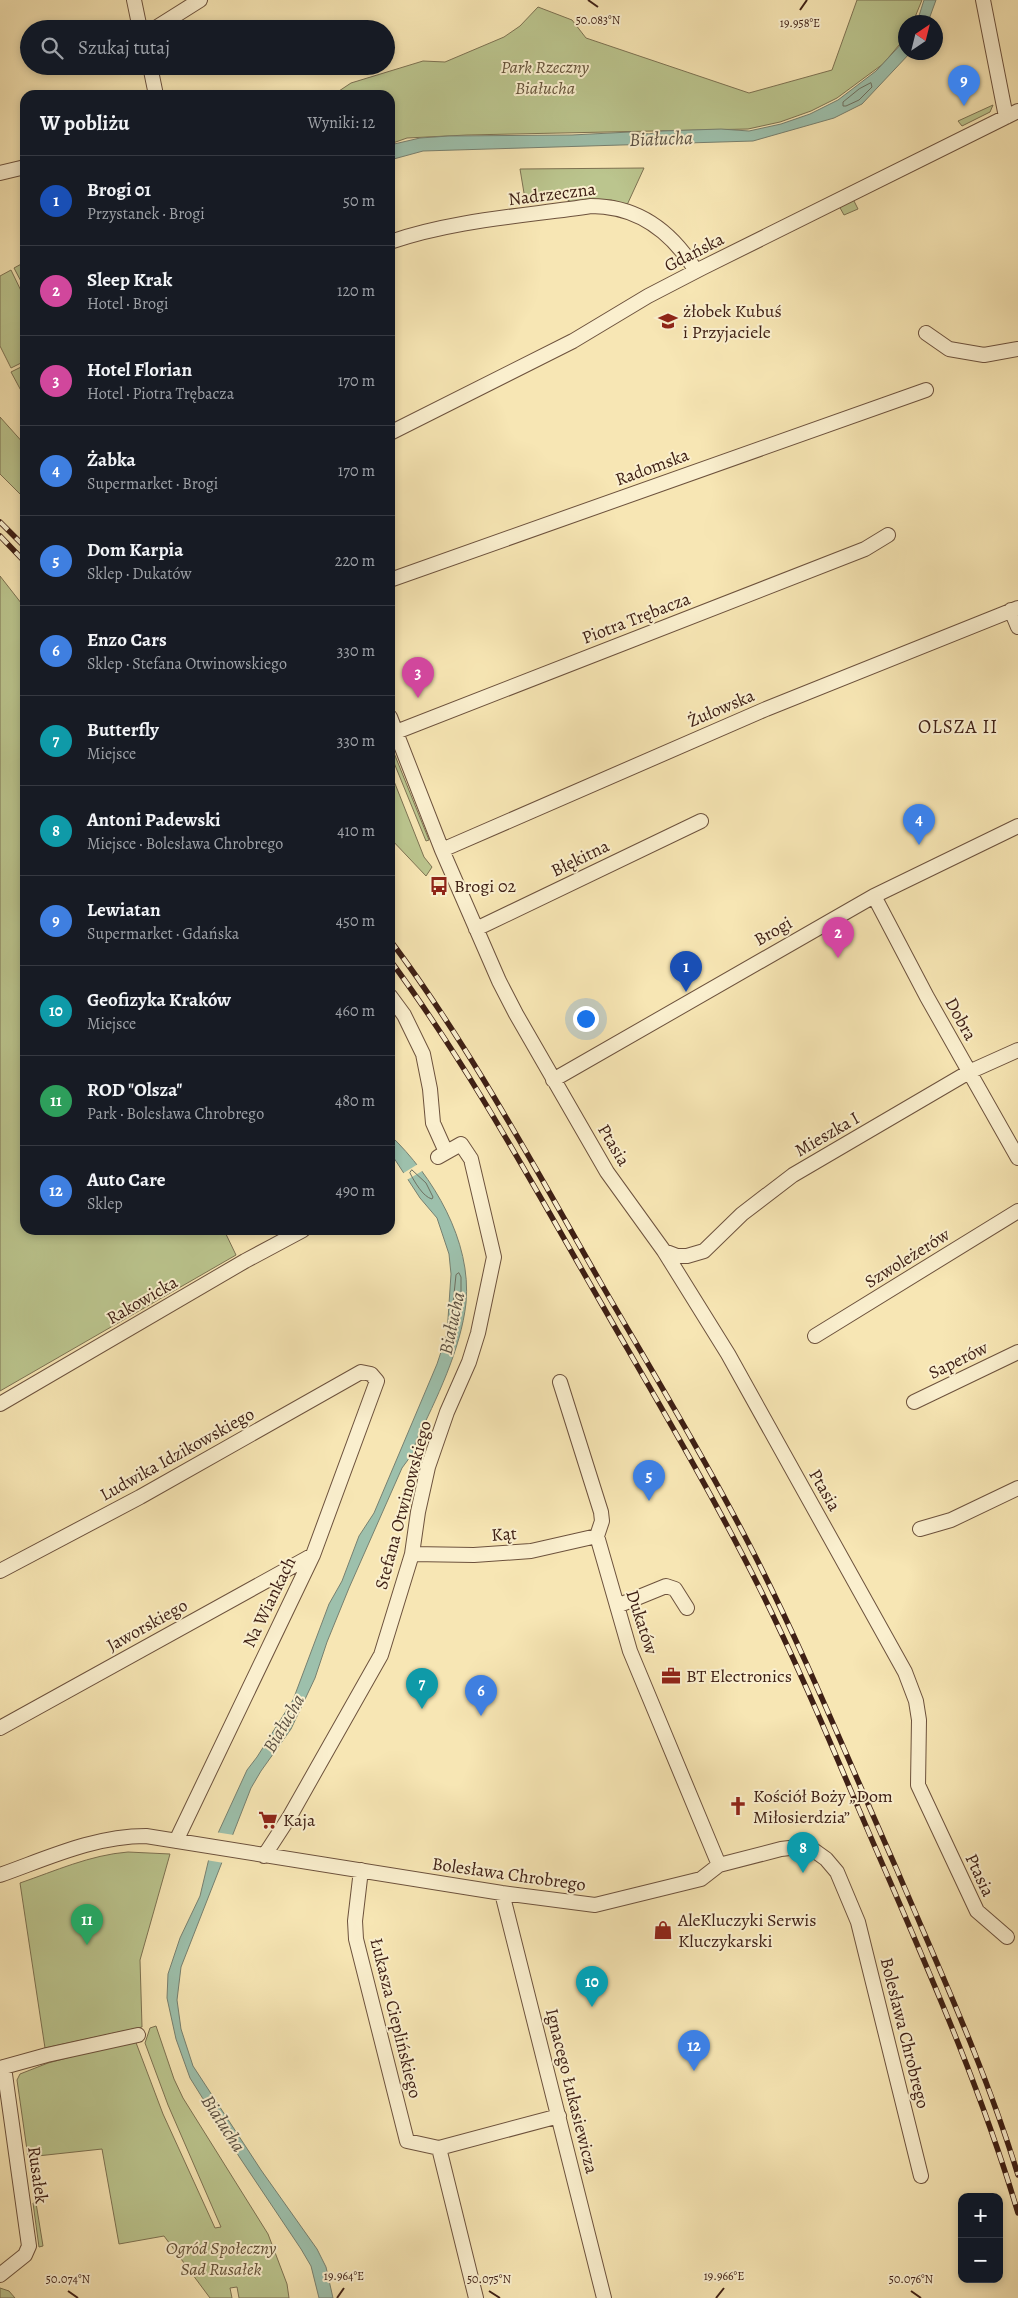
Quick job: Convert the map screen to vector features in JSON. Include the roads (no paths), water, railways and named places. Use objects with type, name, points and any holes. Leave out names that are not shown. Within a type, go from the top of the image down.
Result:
[{"type":"street","points":[[134,0],[138,20]]},
{"type":"street","points":[[168,20],[200,0]]},
{"type":"street","points":[[983,0],[1012,114]]},
{"type":"street","points":[[152,75],[155,90]]},
{"type":"street","name":"Gdańska","points":[[395,430],[573,341],[648,296],[696,271],[1012,114]]},
{"type":"street","points":[[0,173],[20,168]]},
{"type":"street","name":"Nadrzeczna","points":[[395,240],[420,231],[457,225],[591,206],[612,206],[622,208],[653,224],[673,239],[696,271]]},
{"type":"street","points":[[926,333],[949,349],[984,355],[1018,348]]},
{"type":"street","name":"Radomska","points":[[395,578],[926,390]]},
{"type":"street","name":"Piotra Trębacza","points":[[396,732],[865,549],[888,535]]},
{"type":"street","points":[[1015,609],[1018,627]]},
{"type":"street","name":"Żułowska","points":[[442,850],[766,709],[1015,609]]},
{"type":"street","name":"Ptasia","points":[[396,732],[442,850],[507,998],[607,1172],[664,1251],[728,1354],[905,1672],[916,1701],[919,1720],[918,1785],[977,1912],[1007,1937]]},
{"type":"street","name":"Błękitna","points":[[476,929],[701,821]]},
{"type":"street","name":"Brogi","points":[[553,1080],[642,1027],[874,896],[1018,826]]},
{"type":"street","name":"Dobra","points":[[874,896],[969,1072],[1018,1158]]},
{"type":"street","name":"Stefana Otwinowskiego","points":[[264,1856],[290,1816],[381,1655],[412,1554],[418,1512],[428,1467],[447,1412],[469,1362],[478,1333],[494,1257],[471,1159],[460,1144],[442,1155],[433,1123],[430,1089],[423,1054],[404,1015],[395,1003]]},
{"type":"street","name":"Mieszka I","points":[[664,1251],[677,1256],[687,1256],[704,1250],[742,1214],[793,1175],[969,1072],[1018,1050]]},
{"type":"street","name":"Szwoleżerów","points":[[815,1336],[1018,1211]]},
{"type":"street","name":"Rakowicka","points":[[0,1404],[245,1261],[294,1235]]},
{"type":"street","name":"Saperów","points":[[914,1402],[1018,1352]]},
{"type":"street","name":"Ludwika Idzikowskiego","points":[[0,1571],[140,1497],[361,1372],[371,1374]]},
{"type":"street","name":"Na Wiankach","points":[[181,1842],[313,1555],[377,1381],[371,1374]]},
{"type":"street","name":"Dukatów","points":[[560,1382],[601,1512],[602,1521],[597,1536],[630,1651],[719,1865]]},
{"type":"street","points":[[920,1529],[951,1520],[1018,1488]]},
{"type":"street","name":"Kąt","points":[[412,1554],[474,1555],[531,1551],[597,1536]]},
{"type":"street","name":"Jaworskiego","points":[[0,1728],[313,1555]]},
{"type":"street","points":[[617,1606],[666,1586],[675,1589],[687,1608]]},
{"type":"street","name":"Bolesława Chrobrego","points":[[0,1876],[104,1839],[146,1836],[502,1893],[595,1905],[701,1879],[719,1865],[781,1849],[798,1847],[812,1849],[826,1859],[837,1872],[858,1922],[921,2176]]},
{"type":"street","name":"Łukasza Cieplińskiego","points":[[361,1870],[355,1920],[356,1940],[407,2141],[438,2148],[559,2116]]},
{"type":"street","name":"Ignacego Łukasiewicza","points":[[502,1893],[604,2298]]},
{"type":"street","points":[[2,2068],[47,2055],[138,2036]]},
{"type":"street","name":"Rusałek","points":[[0,2275],[25,2256],[29,2246],[2,2068]]},
{"type":"street","points":[[438,2148],[476,2298]]},
{"type":"water","points":[[924,0],[936,0],[931,15],[919,15]]},
{"type":"water","name":"Białucha","points":[[898,47],[898,60],[903,60],[862,104],[834,118],[753,141],[423,151],[395,159],[395,144],[420,138],[630,132],[649,134],[662,131],[721,129],[749,131],[781,124],[810,114],[838,100],[876,71]]},
{"type":"water","name":"Białucha","points":[[395,1140],[406,1151],[435,1190],[456,1233],[463,1256],[466,1280],[466,1303],[459,1338],[447,1374],[416,1441],[413,1453],[402,1468],[349,1588],[315,1678],[291,1729],[251,1788],[181,1967],[177,2000],[181,2029],[193,2066],[261,2170],[317,2249],[326,2267],[333,2298],[319,2298],[311,2266],[190,2078],[176,2039],[167,1998],[168,1974],[180,1938],[200,1896],[211,1850],[219,1831],[247,1770],[293,1700],[329,1604],[342,1581],[359,1536],[374,1513],[437,1364],[447,1334],[451,1274],[449,1254],[437,1218],[420,1198],[395,1160]]},
{"type":"railway","points":[[0,522],[20,542]]},
{"type":"railway","points":[[0,536],[20,557]]},
{"type":"railway","points":[[395,947],[448,1023],[501,1109],[696,1447],[750,1546],[808,1666],[946,1983],[992,2097],[1018,2175]]},
{"type":"railway","points":[[395,967],[474,1085],[526,1172],[682,1444],[759,1587],[808,1692],[939,1997],[973,2082],[1018,2213]]},
{"type":"place","name":"Lewiatan","points":[[964,106]]},
{"type":"place","name":"żłobek Kubuś i Przyjaciele","points":[[668,321]]},
{"type":"place","name":"Hotel Florian","points":[[418,698]]},
{"type":"place","name":"Żabka","points":[[919,845]]},
{"type":"place","name":"Brogi 02","points":[[439,886]]},
{"type":"place","name":"Sleep Krak","points":[[838,958]]},
{"type":"place","name":"Brogi 01","points":[[686,992]]},
{"type":"place","name":"Dom Karpia","points":[[649,1501]]},
{"type":"place","name":"BT Electronics","points":[[671,1676]]},
{"type":"place","name":"Butterfly","points":[[422,1709]]},
{"type":"place","name":"Enzo Cars","points":[[481,1716]]},
{"type":"place","name":"Kościół Boży „Dom Miłosierdzia”","points":[[738,1806]]},
{"type":"place","name":"Kaja","points":[[268,1820]]},
{"type":"place","name":"Antoni Padewski","points":[[803,1873]]},
{"type":"place","name":"AleKluczyki Serwis Kluczykarski","points":[[663,1930]]},
{"type":"place","name":"ROD \"Olsza\"","points":[[87,1945]]},
{"type":"place","name":"Geofizyka Kraków","points":[[592,2007]]},
{"type":"place","name":"Auto Care","points":[[694,2071]]},
{"type":"district","name":"OLSZA II","points":[[958,726]]},
{"type":"park label","name":"Park Rzeczny Białucha","points":[[545,77]]},
{"type":"park label","name":"Ogród Społeczny Sad Rusałek","points":[[221,2258]]}]
